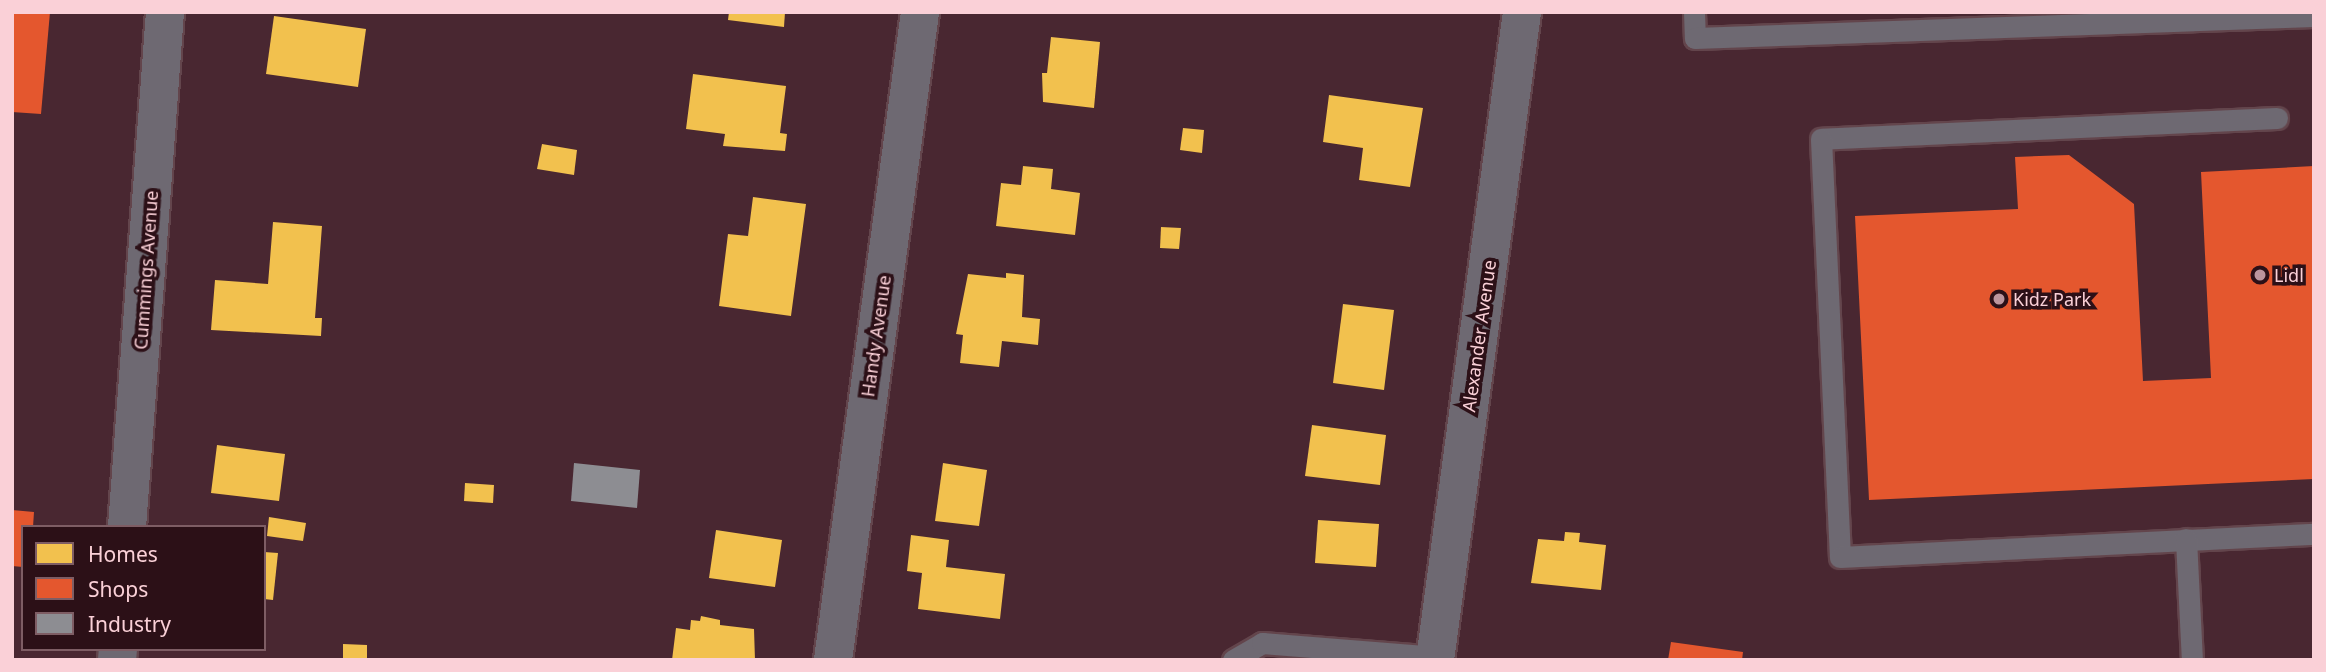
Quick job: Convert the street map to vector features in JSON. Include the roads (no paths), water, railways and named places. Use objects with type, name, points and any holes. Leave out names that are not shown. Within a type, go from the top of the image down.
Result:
[{"type":"street","name":"Cummings Avenue","points":[[127,525],[165,12]]},
{"type":"street","name":"Handy Avenue","points":[[833,660],[920,12]]},
{"type":"street","name":"Alexander Avenue","points":[[1436,659],[1522,12]]},
{"type":"lane","points":[[1694,12],[1695,38],[2314,16]]},
{"type":"lane","points":[[2277,118],[1821,139],[1840,556],[2314,534]]},
{"type":"lane","points":[[2186,539],[2192,660]]},
{"type":"lane","points":[[1233,660],[1262,643],[1436,659]]},
{"type":"place","name":"Lidl","points":[[2260,275]]},
{"type":"place","name":"Kidz Park","points":[[1999,299]]}]
